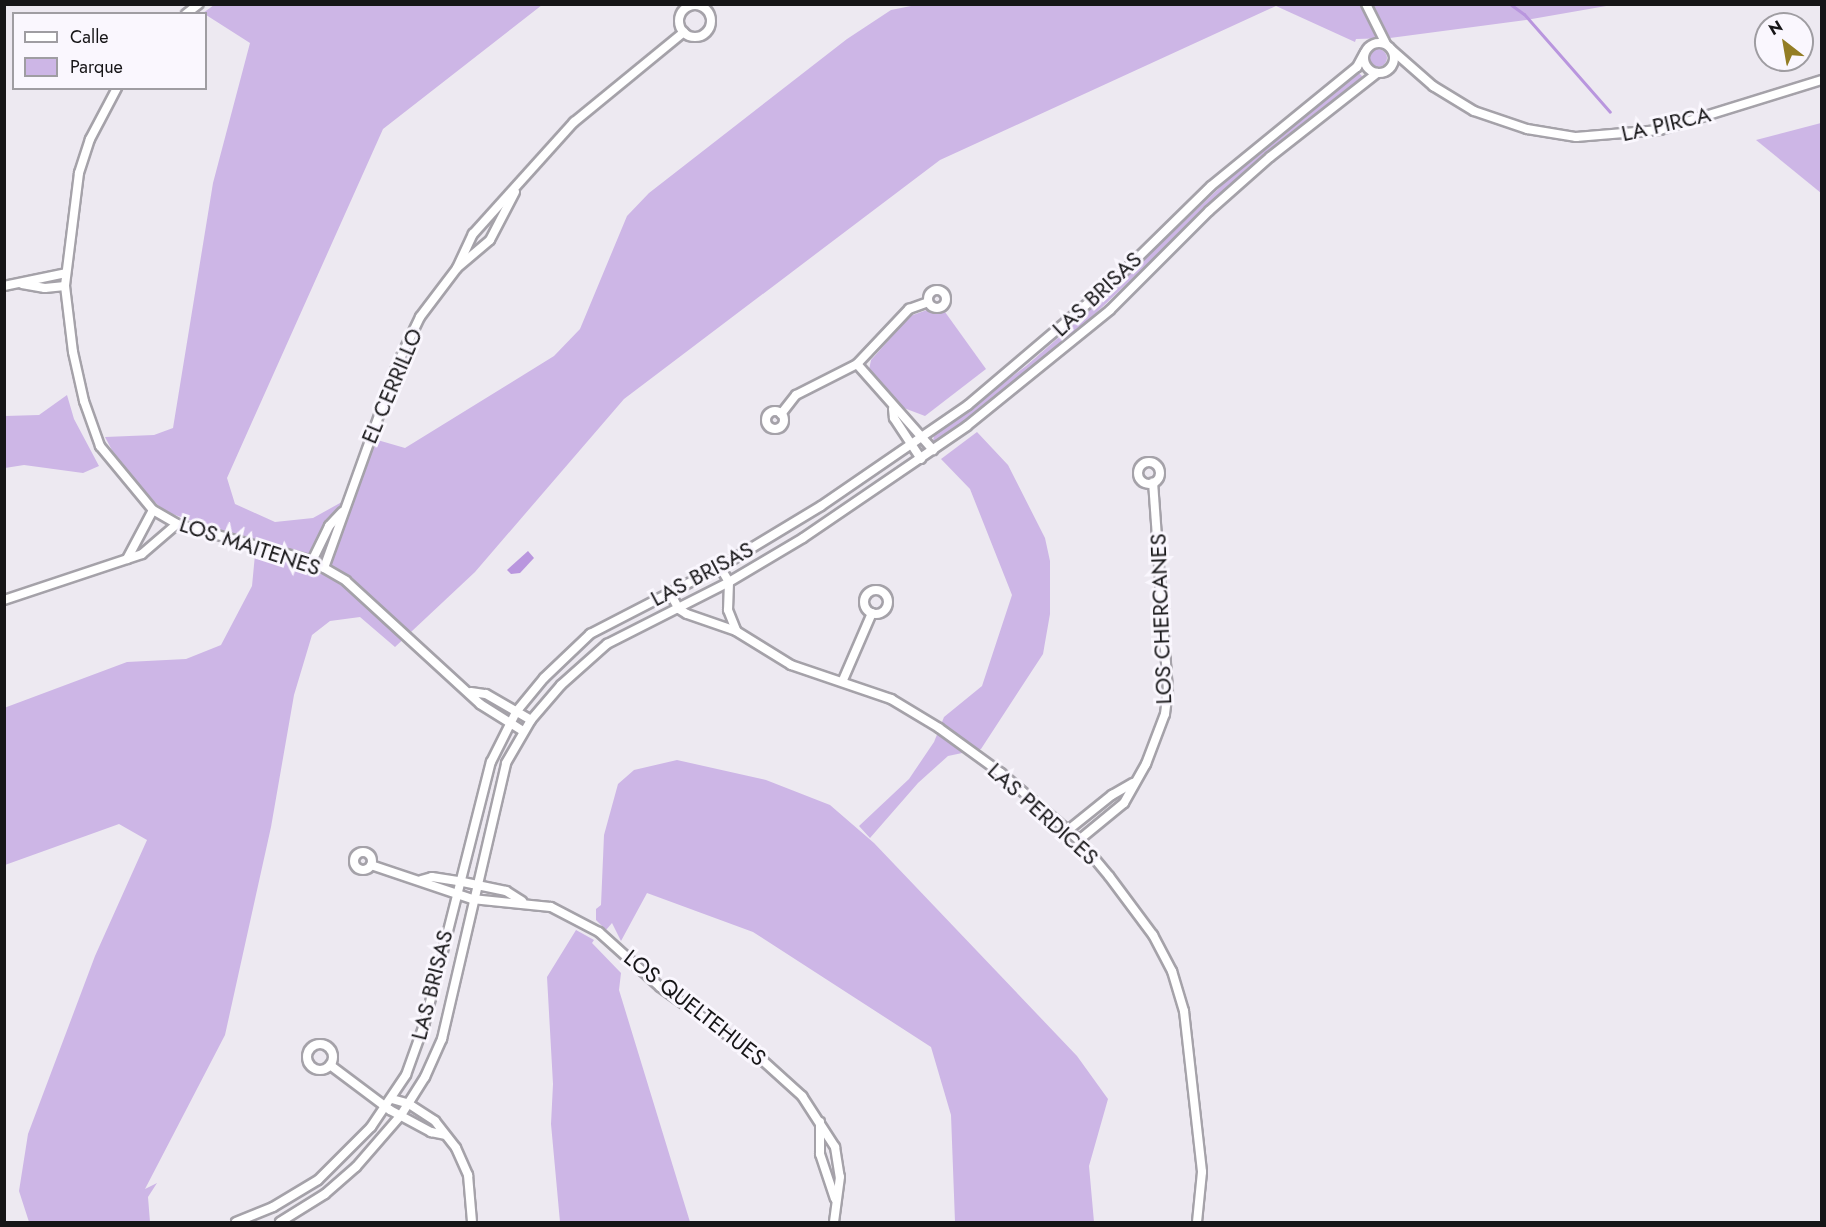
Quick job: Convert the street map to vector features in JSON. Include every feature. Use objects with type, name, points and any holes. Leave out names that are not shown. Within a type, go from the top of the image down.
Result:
[{"type":"street","name":"LA PIRCA","points":[[1366,4],[1371,19],[1390,48],[1414,71],[1447,95],[1489,117],[1543,133],[1586,137],[1660,130],[1821,80]]},
{"type":"street","name":"LA PIRCA","points":[[1366,51],[1372,39],[1371,19]]},
{"type":"street","name":"EL CERRILLO","points":[[324,568],[341,530],[342,512],[397,365],[420,317],[457,268],[473,234],[574,122],[684,32]]},
{"type":"street","points":[[1381,72],[1392,65],[1390,48],[1379,43],[1366,51],[1368,68],[1381,72],[1414,71]]},
{"type":"street","name":"LAS BRISAS","points":[[236,1222],[273,1207],[318,1180],[351,1150],[389,1102],[406,1075],[425,1022],[454,894],[490,762],[516,712],[544,678],[590,634],[720,567],[924,438],[1071,320],[1211,186],[1357,67],[1366,51]]},
{"type":"street","name":"LAS BRISAS","points":[[280,1222],[348,1173],[409,1104],[442,1039],[472,899],[506,763],[531,720],[561,685],[607,644],[729,582],[921,459],[1078,338],[1209,210],[1381,72]]},
{"type":"street","name":"LOS MAITENES","points":[[116,90],[90,139],[78,172],[65,286],[77,372],[100,446],[153,510],[177,524],[312,561],[367,596],[420,651],[509,724],[524,731]]},
{"type":"street","name":"EL CERRILLO","points":[[457,268],[490,240],[517,187]]},
{"type":"street","points":[[4,286],[66,273]]},
{"type":"street","points":[[22,284],[45,288],[65,286]]},
{"type":"street","points":[[781,414],[796,395],[857,364],[909,309],[928,302]]},
{"type":"street","points":[[857,364],[893,410],[924,438],[933,450]]},
{"type":"street","points":[[893,410],[894,418],[921,459]]},
{"type":"street","name":"LOS CHERCANES","points":[[1079,840],[1124,803],[1156,742],[1168,691],[1153,483]]},
{"type":"street","points":[[127,559],[153,510]]},
{"type":"street","name":"EL CERRILLO","points":[[312,561],[329,526],[342,512]]},
{"type":"street","points":[[4,600],[127,559],[155,546],[177,524]]},
{"type":"street","points":[[720,567],[729,582],[728,610],[736,631]]},
{"type":"street","points":[[670,593],[679,609]]},
{"type":"street","name":"LAS PERDICES","points":[[679,609],[736,631],[791,665],[843,680],[891,699],[939,728],[1001,773],[1079,840],[1153,935],[1179,992],[1189,1042],[1202,1172],[1197,1222]]},
{"type":"street","points":[[843,680],[872,613]]},
{"type":"street","name":"LOS MAITENES","points":[[471,692],[486,694],[531,720]]},
{"type":"street","points":[[1067,831],[1112,795],[1134,783]]},
{"type":"street","name":"LOS QUELTEHUES","points":[[370,865],[386,874],[421,880],[472,899],[499,904],[522,901]]},
{"type":"street","name":"LOS QUELTEHUES","points":[[421,880],[432,877],[506,891],[522,901],[561,910],[599,932],[677,1000],[777,1072],[802,1096],[832,1138],[838,1158],[834,1222]]},
{"type":"street","points":[[330,1065],[389,1102],[401,1115],[431,1132],[445,1135]]},
{"type":"street","points":[[389,1102],[409,1104],[435,1121],[445,1135],[466,1167],[472,1222]]},
{"type":"street","name":"LOS QUELTEHUES","points":[[820,1122],[820,1154],[836,1199]]},
{"type":"green space","points":[[921,4],[1612,5],[1526,20],[1390,38],[1356,39],[1355,42],[1276,6],[940,160],[624,399],[475,572],[395,647],[360,617],[330,621],[312,635],[294,695],[271,827],[225,1035],[145,1189],[157,1183],[148,1197],[150,1222],[29,1222],[19,1191],[28,1134],[95,956],[147,840],[119,824],[5,865],[4,708],[127,662],[186,659],[221,645],[252,586],[256,544],[164,511],[123,471],[105,437],[154,435],[173,428],[213,183],[250,43],[204,12],[214,5],[542,5],[383,129],[227,478],[235,504],[275,522],[313,518],[349,498],[374,439],[405,448],[554,356],[580,329],[627,216],[649,193],[847,39],[891,10]]},
{"type":"green space","points":[[1374,49],[1382,49],[1387,54],[1385,65],[1374,67],[1369,62],[1369,54]]},
{"type":"green space","points":[[1359,73],[1364,78],[1231,185],[1077,331],[968,420],[938,441],[933,441],[934,435],[1026,366],[1105,297],[1238,170]]},
{"type":"green space","points":[[1822,123],[1821,193],[1756,140]]},
{"type":"green space","points":[[927,310],[945,312],[986,369],[925,416],[896,405],[869,370],[871,360],[910,316]]},
{"type":"green space","points":[[67,395],[74,419],[99,466],[83,473],[24,465],[5,468],[5,416],[39,415]]},
{"type":"green space","points":[[977,432],[1008,465],[1045,538],[1050,561],[1050,614],[1043,654],[981,749],[948,756],[918,783],[870,838],[859,826],[909,779],[934,742],[944,717],[982,686],[1012,595],[970,489],[941,459]]},
{"type":"green space","points":[[677,760],[766,780],[830,805],[874,843],[1077,1056],[1108,1099],[1089,1166],[1094,1222],[955,1222],[951,1115],[931,1047],[753,932],[647,893],[621,941],[612,923],[606,930],[596,920],[596,909],[601,905],[604,835],[618,784],[634,770]]},
{"type":"green space","points":[[576,930],[594,940],[592,943],[621,973],[619,990],[690,1222],[560,1222],[551,1124],[553,1084],[547,977]]},
{"type":"shaded area","points":[[528,551],[534,558],[520,573],[511,574],[507,570]]},
{"type":"waterway","points":[[1510,4],[1524,14],[1610,112]]}]
